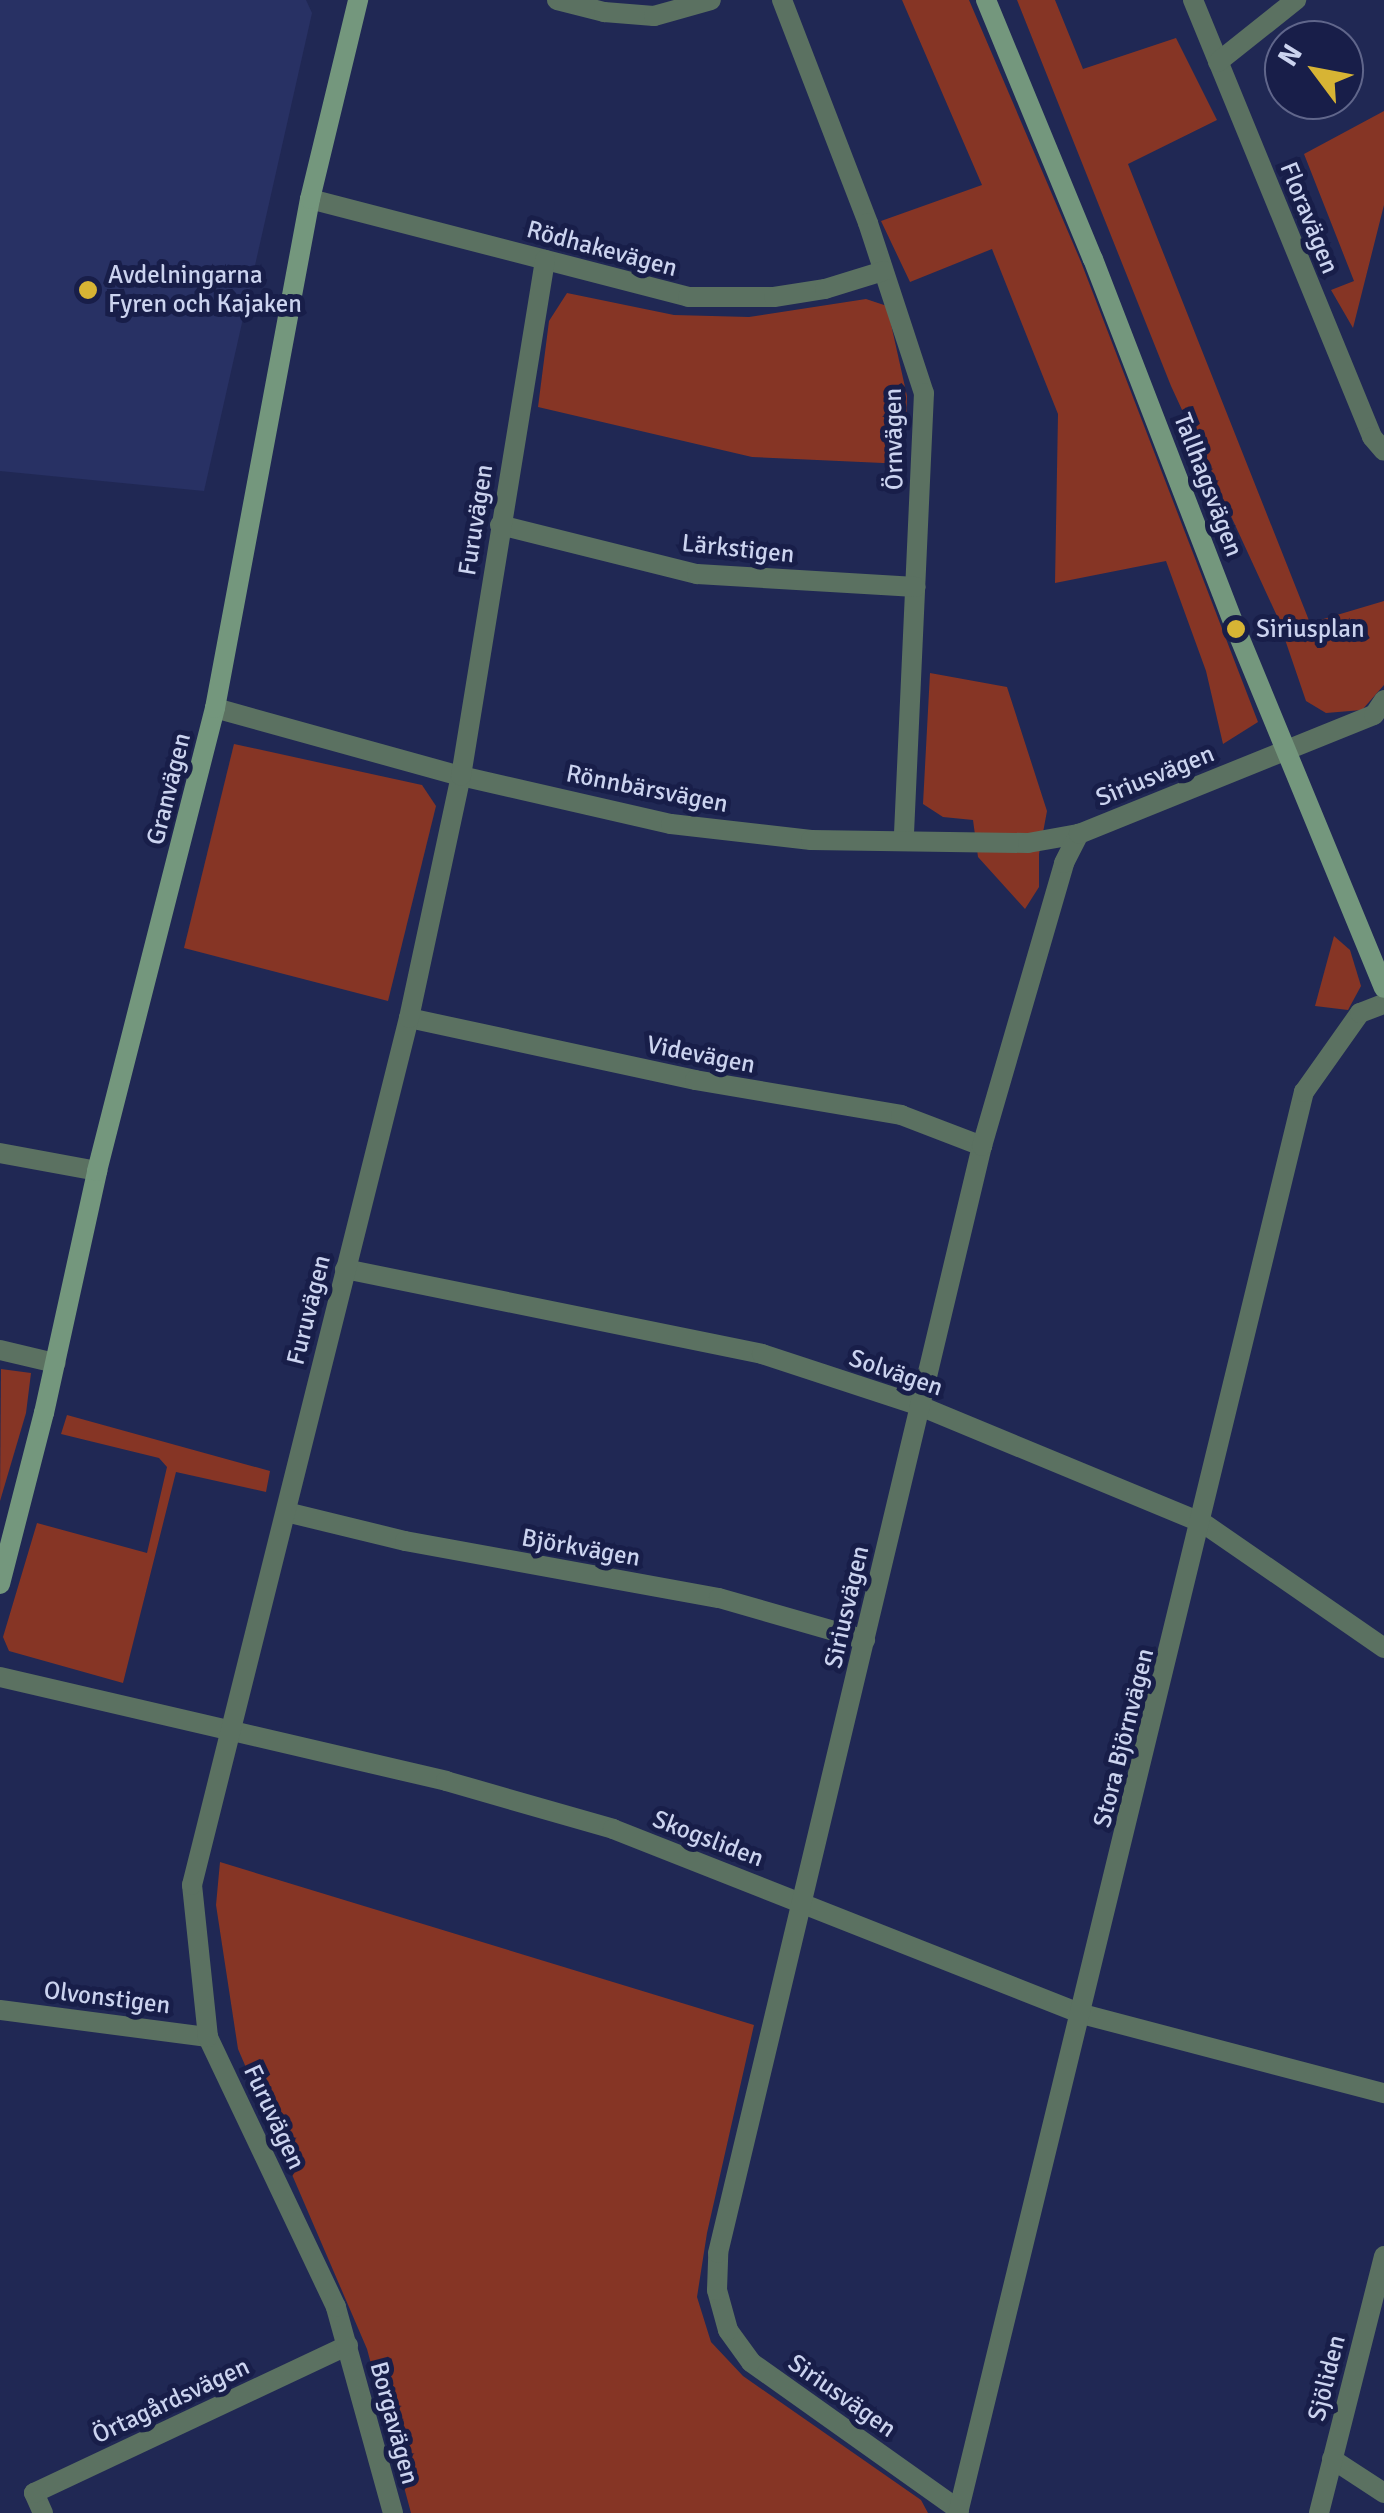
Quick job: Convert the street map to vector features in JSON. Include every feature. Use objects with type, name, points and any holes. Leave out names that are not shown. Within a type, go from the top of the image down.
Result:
[{"type":"street","name":"Granvägen","points":[[0,1584],[56,1363],[97,1172],[215,708],[310,199],[358,0]]},
{"type":"street","points":[[557,0],[604,12],[654,16],[710,0]]},
{"type":"street","name":"Örnvägen","points":[[782,0],[884,271],[924,392],[904,840]]},
{"type":"street","name":"Tallhagsvägen","points":[[986,0],[1094,259],[1285,750],[1384,988]]},
{"type":"street","name":"Floravägen","points":[[1193,0],[1372,437],[1384,451]]},
{"type":"street","points":[[1218,62],[1296,0]]},
{"type":"street","name":"Rödhakevägen","points":[[310,199],[688,298],[774,297],[825,290],[884,271]]},
{"type":"street","name":"Furuvägen","points":[[348,2345],[336,2307],[208,2036],[192,1885],[409,1018],[460,776],[545,260]]},
{"type":"street","name":"Lärkstigen","points":[[500,525],[697,574],[916,588]]},
{"type":"street","name":"Siriusvägen","points":[[958,2511],[751,2362],[728,2330],[718,2290],[718,2253],[982,1146],[1064,863],[1079,834],[1374,715],[1384,700]]},
{"type":"street","name":"Rönnbärsvägen","points":[[215,708],[460,776],[671,824],[811,840],[1028,843],[1079,834]]},
{"type":"street","name":"Stora Björnvägen","points":[[958,2511],[1203,1523],[1304,1092],[1360,1014],[1384,1004]]},
{"type":"street","name":"Videvägen","points":[[409,1018],[695,1080],[902,1115],[982,1146]]},
{"type":"street","points":[[0,1153],[97,1172]]},
{"type":"street","name":"Solvägen","points":[[344,1269],[762,1354],[920,1406],[1203,1523],[1384,1648]]},
{"type":"street","points":[[0,1350],[56,1363]]},
{"type":"street","name":"Björkvägen","points":[[286,1512],[406,1541],[719,1598],[866,1640]]},
{"type":"street","name":"Skogsliden","points":[[0,1678],[446,1780],[613,1829],[1082,2014],[1384,2092]]},
{"type":"street","name":"Olvonstigen","points":[[0,2010],[208,2036]]},
{"type":"street","name":"Sjöliden","points":[[1319,2513],[1384,2256]]},
{"type":"street","name":"Örtagårdsvägen","points":[[43,2513],[34,2493],[348,2345]]},
{"type":"street","name":"Borgavägen","points":[[348,2345],[392,2513]]},
{"type":"street","points":[[1332,2459],[1384,2493]]},
{"type":"shaded area","points":[[0,0],[306,0],[312,13],[204,491],[0,471]]},
{"type":"shaded area","points":[[902,0],[969,0],[1081,262],[1258,722],[1223,744],[1206,671],[1166,561],[1055,583],[1058,414],[992,249],[910,282],[881,221],[982,185]]},
{"type":"shaded area","points":[[1017,0],[1055,0],[1083,69],[1176,38],[1217,120],[1128,164],[1310,623],[1384,601],[1384,685],[1362,710],[1326,713],[1306,701],[1277,616],[1171,386]]},
{"type":"shaded area","points":[[1384,111],[1384,205],[1353,328],[1331,290],[1354,281],[1304,154]]},
{"type":"shaded area","points":[[567,293],[674,315],[749,317],[866,299],[887,306],[907,396],[905,464],[752,457],[538,407],[549,321]]},
{"type":"shaded area","points":[[930,673],[1007,687],[1047,811],[1039,854],[1039,887],[1025,909],[978,857],[973,820],[943,817],[923,804]]},
{"type":"shaded area","points":[[234,744],[422,785],[436,806],[388,1001],[184,948]]},
{"type":"shaded area","points":[[1334,936],[1350,950],[1361,986],[1348,1010],[1315,1006]]},
{"type":"shaded area","points":[[1,1369],[31,1373],[26,1413],[0,1501]]},
{"type":"shaded area","points":[[67,1415],[270,1471],[266,1492],[176,1472],[123,1683],[9,1651],[3,1637],[37,1523],[147,1553],[167,1467],[159,1458],[61,1434]]},
{"type":"shaded area","points":[[220,1862],[754,2025],[707,2233],[697,2297],[711,2342],[743,2376],[921,2500],[928,2513],[411,2513],[367,2349],[238,2049],[216,1905]]},
{"type":"place","name":"Avdelningarna Fyren och Kajaken","points":[[88,290]]},
{"type":"place","name":"Siriusplan","points":[[1236,629]]}]
